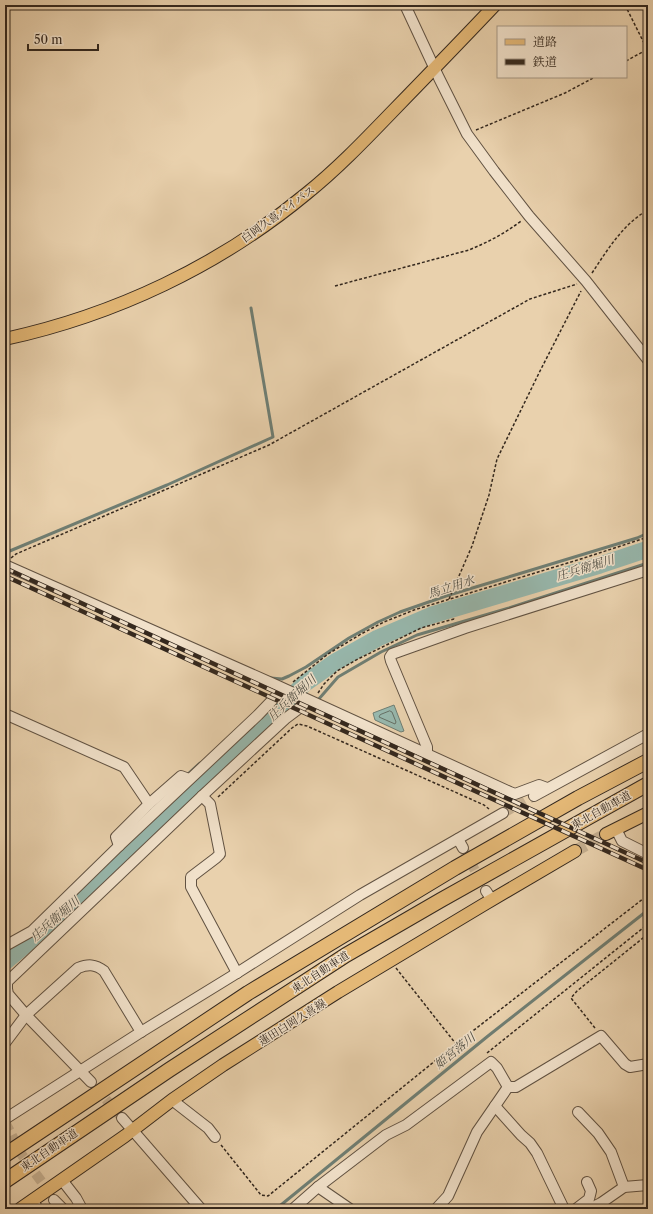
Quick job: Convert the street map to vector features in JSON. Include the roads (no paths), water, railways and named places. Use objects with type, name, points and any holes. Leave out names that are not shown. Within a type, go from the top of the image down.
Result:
[{"type":"highway","name":"東北自動車道","points":[[5,1156],[248,993],[455,868],[648,761]]},
{"type":"highway","name":"東北自動車道","points":[[5,1181],[169,1070],[346,955],[648,784]]},
{"type":"main road","name":"白岡久喜バイパス","points":[[5,339],[62,324],[126,302],[176,279],[226,251],[288,209],[348,158],[495,5]]},
{"type":"main road","points":[[611,831],[648,812]]},
{"type":"main road","name":"蓮田白岡久喜線","points":[[20,1209],[35,1205],[62,1180],[223,1065],[390,961],[489,895],[575,851]]},
{"type":"street","points":[[405,5],[434,69],[467,134],[494,172],[529,216],[586,282],[648,360]]},
{"type":"street","points":[[6,563],[510,792],[515,794],[538,785],[547,788]]},
{"type":"street","points":[[427,755],[427,746],[391,660],[390,657],[392,654],[465,628],[648,570]]},
{"type":"street","points":[[5,946],[32,931],[189,779],[286,690]]},
{"type":"street","points":[[90,1082],[7,995],[7,982],[202,796],[307,700]]},
{"type":"street","points":[[5,714],[124,767],[149,804]]},
{"type":"street","points":[[534,796],[648,734]]},
{"type":"street","points":[[119,846],[116,837],[149,804],[181,776],[189,779]]},
{"type":"street","points":[[202,796],[210,804],[220,854],[191,877],[191,887],[237,973]]},
{"type":"street","points":[[5,1119],[140,1032],[237,973],[360,894],[503,813]]},
{"type":"street","points":[[611,831],[622,841],[648,854]]},
{"type":"street","points":[[458,839],[463,848]]},
{"type":"street","points":[[5,1043],[26,1015],[78,968],[87,964],[99,967],[104,971],[140,1032]]},
{"type":"street","points":[[508,1087],[516,1087],[601,1036],[625,1064],[630,1067],[648,1064]]},
{"type":"street","points":[[300,1207],[318,1187],[386,1135],[406,1125],[491,1062],[497,1068],[508,1087]]},
{"type":"street","points":[[436,1209],[448,1196],[477,1132],[508,1087]]},
{"type":"street","points":[[172,1100],[208,1128],[215,1137]]},
{"type":"street","points":[[495,1106],[538,1153],[564,1209]]},
{"type":"street","points":[[578,1112],[598,1132],[611,1152],[624,1187]]},
{"type":"street","points":[[122,1118],[201,1209]]},
{"type":"street","points":[[62,1180],[76,1198],[82,1209]]},
{"type":"street","points":[[576,1209],[582,1206],[589,1199],[590,1191],[587,1182]]},
{"type":"street","points":[[589,1209],[603,1206],[624,1187],[648,1185]]},
{"type":"street","points":[[318,1187],[350,1209]]},
{"type":"street","points":[[54,1200],[63,1209]]},
{"type":"water","points":[[394,705],[404,731],[401,732],[375,720],[373,713]]},
{"type":"waterway","points":[[5,553],[167,485],[273,437],[251,308]]},
{"type":"waterway","name":"馬立用水","points":[[271,678],[282,679],[289,676],[306,667],[349,638],[400,612],[446,596],[637,538],[648,533]]},
{"type":"waterway","name":"庄兵衛堀川","points":[[5,962],[59,917],[239,749],[304,684],[335,662],[378,638],[432,615],[600,565],[648,549]]},
{"type":"waterway","points":[[318,700],[338,677],[381,652],[417,635],[509,608],[648,563]]},
{"type":"waterway","name":"馬立用水","points":[[189,773],[200,763]]},
{"type":"waterway","name":"姫宮落川","points":[[276,1209],[488,1036],[648,910]]},
{"type":"tunnel","points":[[503,813],[534,796]]},
{"type":"tunnel","points":[[575,851],[606,834]]},
{"type":"tunnel","points":[[463,848],[486,891]]},
{"type":"tunnel","points":[[96,1088],[122,1118]]},
{"type":"tunnel","points":[[5,1122],[22,1155],[52,1196]]},
{"type":"railway","points":[[5,568],[648,863]]},
{"type":"railway","points":[[5,576],[648,870]]}]
